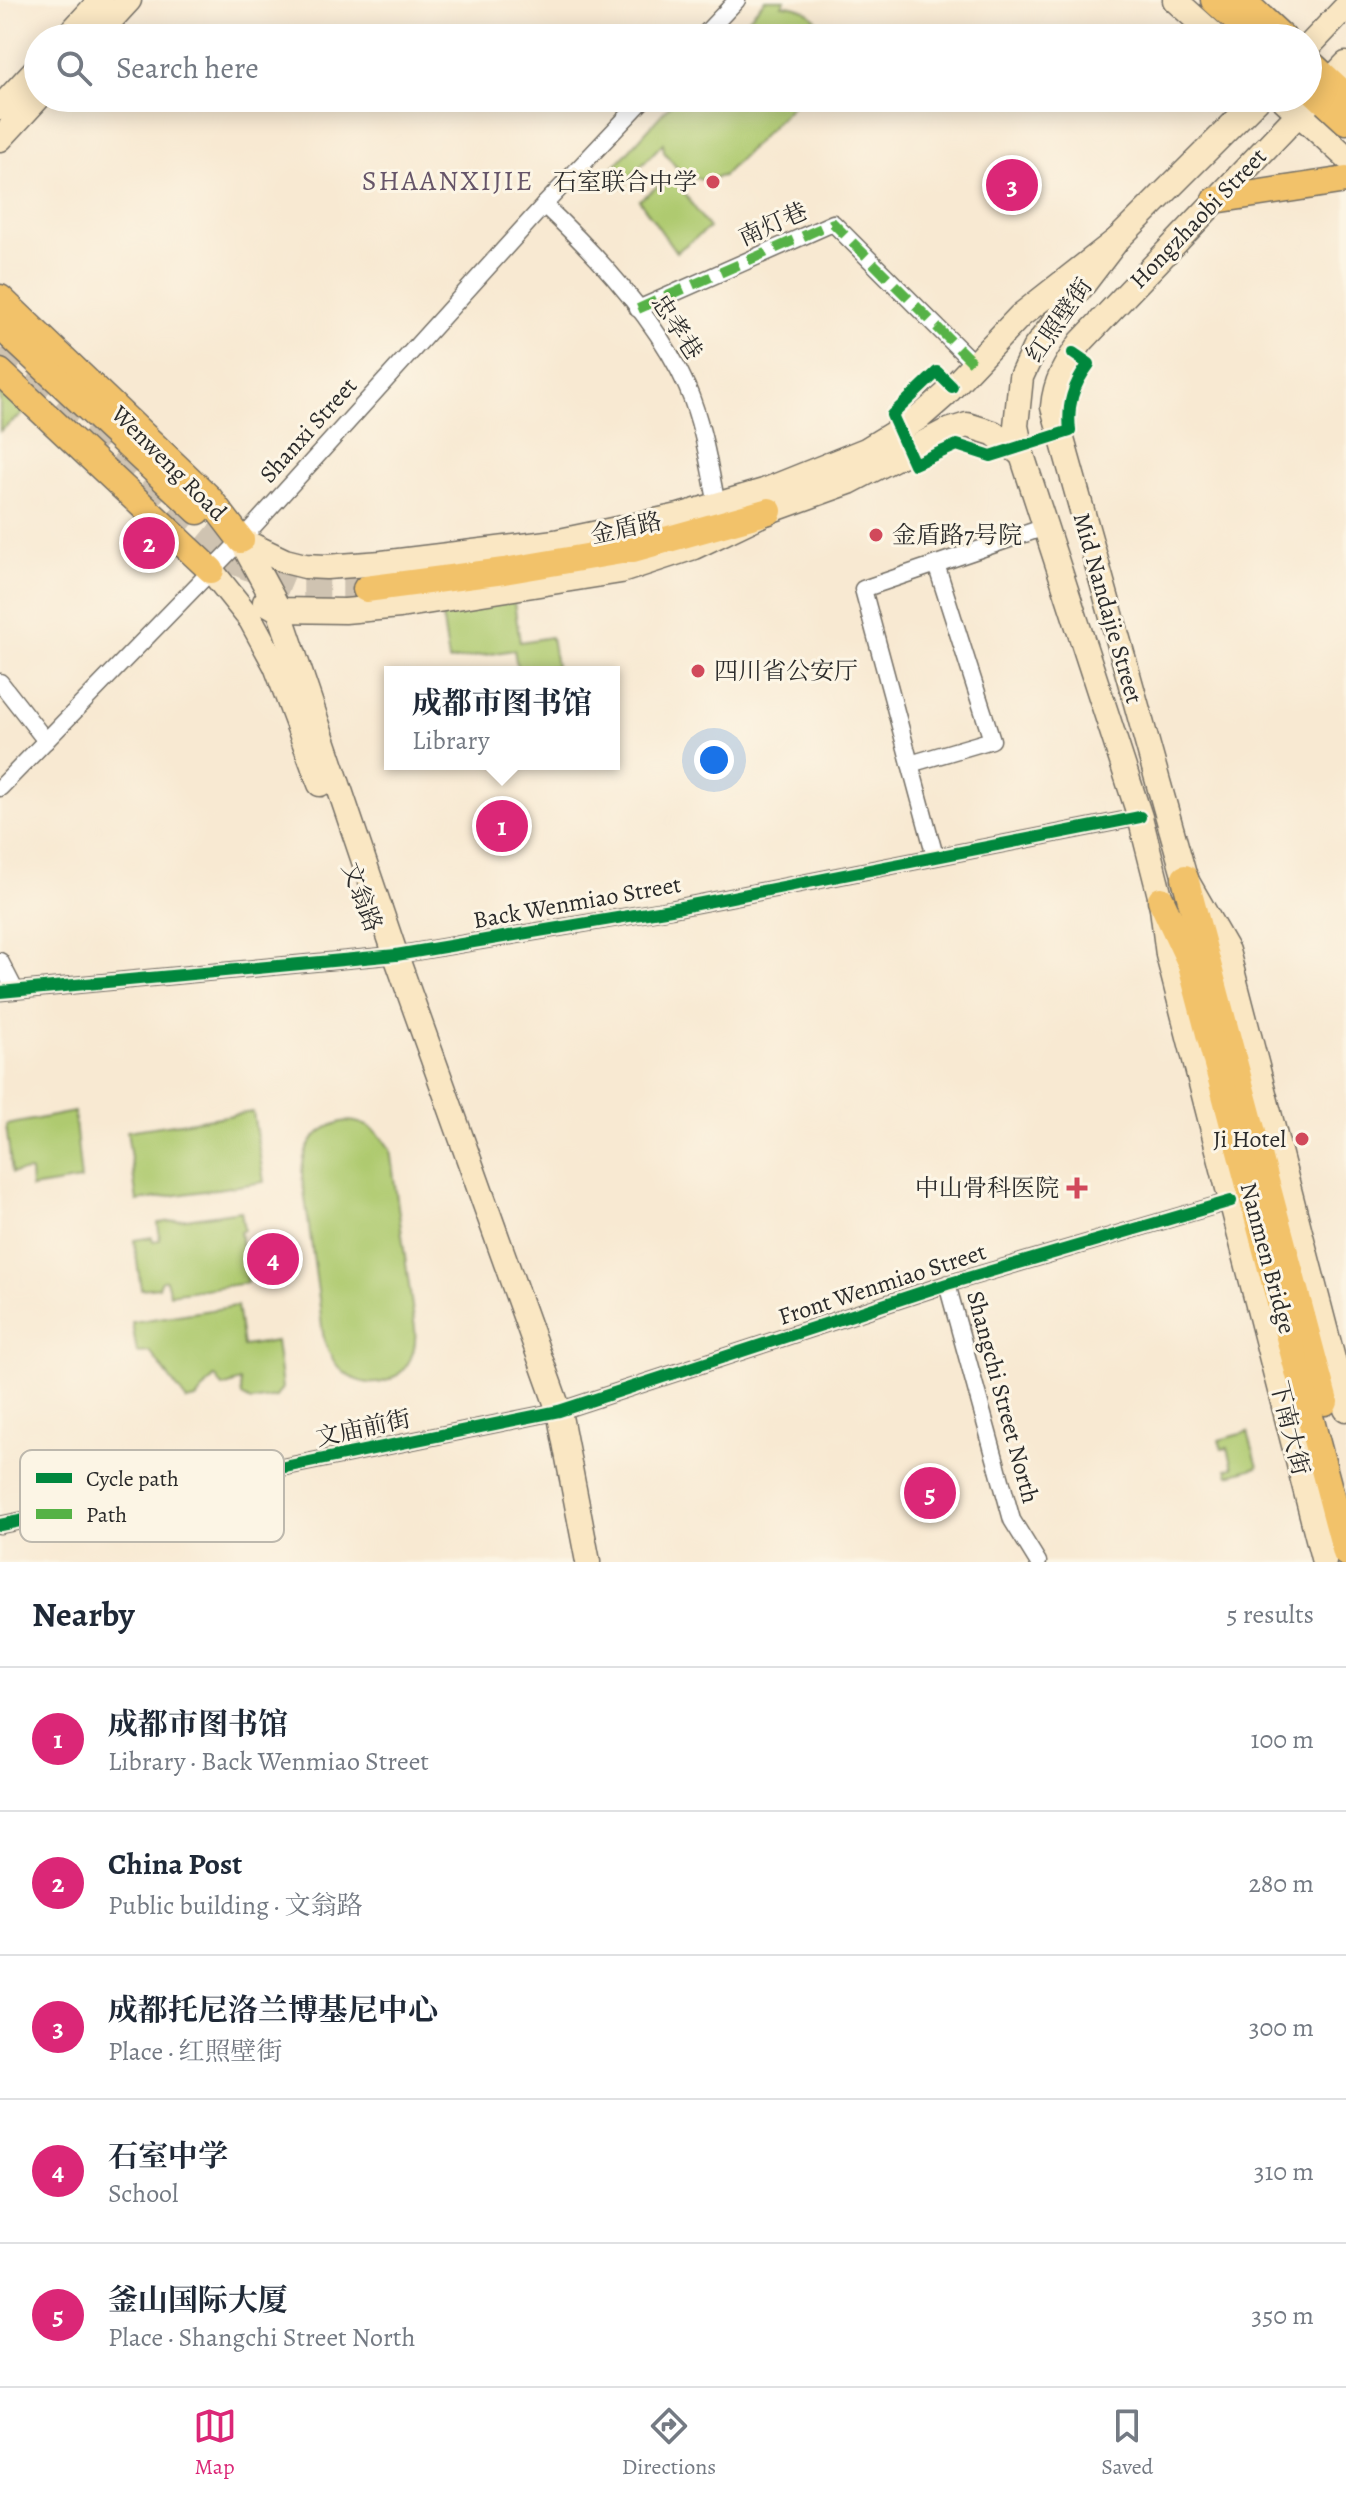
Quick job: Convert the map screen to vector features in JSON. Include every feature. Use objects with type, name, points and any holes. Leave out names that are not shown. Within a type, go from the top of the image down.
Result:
[{"type":"main road","points":[[79,24],[101,0]]},
{"type":"main road","points":[[107,24],[129,0]]},
{"type":"main road","points":[[1175,0],[1202,24]]},
{"type":"main road","points":[[1214,0],[1241,24]]},
{"type":"main road","points":[[1242,0],[1268,24]]},
{"type":"main road","points":[[1322,32],[1346,7]]},
{"type":"main road","points":[[0,108],[24,82]]},
{"type":"main road","points":[[1322,94],[1346,121]]},
{"type":"main road","points":[[1322,100],[1346,157]]},
{"type":"main road","points":[[0,139],[25,112]]},
{"type":"main road","name":"红照壁街","points":[[974,364],[1020,316],[1118,239],[1245,112]]},
{"type":"main road","name":"Hongzhaobi Street","points":[[1081,342],[1297,112]]},
{"type":"main road","points":[[1215,200],[1346,180]]},
{"type":"main road","name":"红照壁街","points":[[1022,455],[1016,426],[1021,377],[1034,349],[1118,239]]},
{"type":"main road","name":"Wenweng Road","points":[[0,298],[209,498],[241,540]]},
{"type":"main road","name":"Wenweng Road","points":[[0,326],[199,512],[241,540]]},
{"type":"main road","name":"Mid Nandajie Street","points":[[1081,342],[1062,370],[1054,391],[1053,407],[1185,878],[1199,959]]},
{"type":"main road","name":"金盾路","points":[[241,540],[285,561],[305,566],[382,563],[555,542],[634,527],[717,505],[819,470],[887,438],[920,417],[974,364]]},
{"type":"main road","name":"文翁路","points":[[0,372],[211,570],[251,620],[276,666],[390,955]]},
{"type":"main road","name":"金盾路","points":[[366,589],[504,571],[633,549],[769,511],[849,482],[945,432],[967,425],[993,433],[1022,455]]},
{"type":"main road","name":"Mid Nandajie Street","points":[[1022,455],[1140,817],[1161,900],[1168,955],[1231,1201]]},
{"type":"main road","name":"金盾路","points":[[211,570],[279,610],[345,611],[400,606],[621,571],[694,547],[769,511]]},
{"type":"main road","name":"文翁路","points":[[241,540],[279,610],[390,955],[553,1412],[588,1562]]},
{"type":"main road","name":"Mid Nandajie Street","points":[[1185,878],[1227,951],[1346,1409]]},
{"type":"main road","name":"Mid Nandajie Street","points":[[1161,900],[1199,959]]},
{"type":"main road","name":"Nanmen Bridge","points":[[1199,959],[1346,1483]]},
{"type":"main road","name":"Nanmen Bridge","points":[[1199,959],[1346,1553]]},
{"type":"main road","name":"下南大街","points":[[1231,1201],[1324,1562]]},
{"type":"main road","name":"文翁路","points":[[553,1412],[574,1562]]},
{"type":"street","points":[[714,24],[737,0]]},
{"type":"street","name":"Shanxi Street","points":[[0,788],[241,540],[632,112]]},
{"type":"street","name":"忠孝巷","points":[[544,205],[573,231],[661,341],[686,387],[703,435],[717,505]]},
{"type":"street","name":"南灯巷","points":[[638,309],[833,223],[974,364]]},
{"type":"street","points":[[935,856],[863,589],[1045,527]]},
{"type":"street","points":[[910,764],[992,740],[936,564]]},
{"type":"street","points":[[0,682],[46,741]]},
{"type":"street","name":"Back Wenmiao Street","points":[[8,991],[390,955],[671,909],[1140,817]]},
{"type":"street","points":[[0,961],[8,991]]},
{"type":"street","name":"Front Wenmiao Street","points":[[553,1412],[947,1284],[1231,1201]]},
{"type":"street","name":"Shangchi Street North","points":[[947,1284],[1012,1520],[1038,1562]]},
{"type":"street","name":"文庙前街","points":[[284,1467],[553,1412]]},
{"type":"street","name":"文庙前街","points":[[0,1525],[20,1521]]},
{"type":"green space","points":[[765,0],[785,0],[782,5],[804,10],[819,24],[744,24]]},
{"type":"green space","points":[[663,112],[786,112],[723,176],[702,180],[681,173],[664,152],[663,143],[621,187],[607,175]]},
{"type":"green space","points":[[672,176],[709,228],[676,252],[639,200]]},
{"type":"green space","points":[[0,390],[24,413],[0,431]]},
{"type":"green space","points":[[513,596],[520,642],[551,637],[556,666],[517,666],[514,650],[449,661],[441,608]]},
{"type":"green space","points":[[74,1112],[81,1180],[31,1188],[30,1171],[12,1173],[6,1125]]},
{"type":"green space","points":[[253,1112],[264,1182],[137,1201],[127,1131]]},
{"type":"green space","points":[[347,1121],[372,1129],[390,1149],[415,1328],[414,1349],[407,1365],[396,1376],[382,1382],[366,1383],[351,1377],[337,1366],[327,1348],[302,1176],[305,1155],[313,1139],[327,1127]]},
{"type":"green space","points":[[241,1211],[244,1230],[240,1232],[247,1283],[170,1294],[166,1280],[162,1280],[159,1287],[141,1289],[134,1240],[152,1237],[153,1241],[160,1240],[158,1223]]},
{"type":"green space","points":[[237,1306],[243,1346],[276,1341],[282,1388],[276,1397],[251,1401],[242,1396],[240,1381],[223,1387],[215,1376],[196,1399],[187,1401],[150,1352],[137,1353],[132,1322]]},
{"type":"green space","points":[[1248,1432],[1258,1467],[1229,1475],[1227,1469],[1233,1467],[1228,1448],[1222,1449],[1219,1440]]},
{"type":"tunnel","points":[[0,350],[175,511],[238,563],[300,589],[366,589]]},
{"type":"marked path","points":[[638,309],[833,223],[974,364]]},
{"type":"cycle path","points":[[952,387],[937,372],[892,415],[914,464],[957,445],[991,456],[1070,431],[1072,396],[1089,364],[1073,353]]},
{"type":"cycle path","points":[[0,992],[396,955],[671,909],[1140,817]]},
{"type":"cycle path","points":[[284,1467],[559,1411],[947,1284],[1231,1201]]},
{"type":"cycle path","points":[[0,1525],[20,1521]]},
{"type":"place","name":"石室联合中学","points":[[713,182]]},
{"type":"place","name":"成都托尼洛兰博基尼中心","points":[[1012,185]]},
{"type":"place","name":"金盾路7号院","points":[[876,535]]},
{"type":"place","name":"China Post","points":[[149,543]]},
{"type":"place","name":"四川省公安厅","points":[[698,671]]},
{"type":"place","name":"成都市图书馆","points":[[502,826]]},
{"type":"place","name":"Ji Hotel","points":[[1302,1139]]},
{"type":"place","name":"中山骨科医院","points":[[1077,1188]]},
{"type":"place","name":"石室中学","points":[[273,1259]]},
{"type":"place","name":"釜山国际大厦","points":[[930,1493]]},
{"type":"district","name":"SHAANXIJIE","points":[[448,180]]}]
